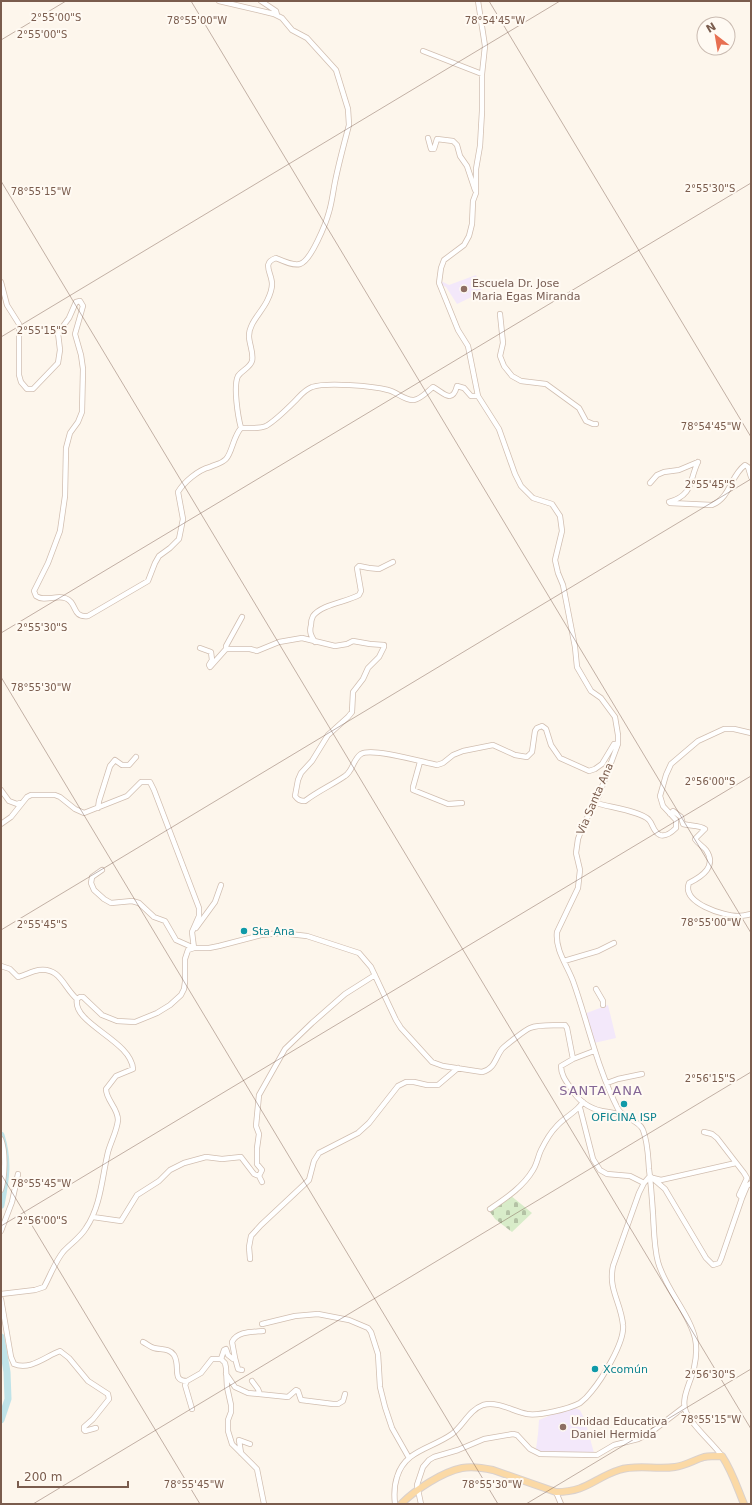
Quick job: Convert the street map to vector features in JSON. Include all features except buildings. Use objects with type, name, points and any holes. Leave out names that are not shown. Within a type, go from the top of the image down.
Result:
[{"type":"main road","points":[[401,1504],[434,1480],[454,1470],[468,1467],[493,1470],[556,1492],[577,1490],[618,1470],[629,1468],[673,1468],[704,1457],[722,1456],[734,1478],[744,1504]]},
{"type":"street","points":[[219,1],[277,15]]},
{"type":"street","points":[[1,282],[7,305],[19,324],[18,375],[21,382],[28,389],[33,389],[58,363],[60,350],[58,333],[69,318],[76,302],[80,301],[83,306],[76,334],[82,355],[82,412],[78,422],[70,433],[66,448],[66,496],[60,531],[48,563],[34,591],[38,598],[64,598],[71,602],[79,615],[83,617],[88,616],[148,581],[159,556],[179,539],[183,519],[178,492],[182,486],[202,471],[209,467],[219,465],[228,458],[232,444],[241,428],[237,404],[237,377],[250,365],[252,360],[249,339],[250,330],[271,292],[272,282],[268,271],[268,264],[276,258],[292,264],[300,264],[305,261],[321,232],[330,210],[336,174],[349,121],[348,109],[336,70],[307,38],[292,30],[277,15],[276,11],[261,1]]},
{"type":"street","points":[[476,193],[476,170],[480,146],[482,74],[485,46],[478,1]]},
{"type":"street","points":[[423,51],[482,74]]},
{"type":"street","points":[[428,138],[431,149],[434,149],[437,139],[453,141],[457,145],[460,156],[467,166],[476,193]]},
{"type":"street","name":"Via Santa Ana","points":[[476,193],[473,201],[472,224],[469,236],[464,245],[444,260],[441,268],[439,283],[458,330],[468,346],[478,396],[499,429],[520,486],[533,498],[552,504],[560,516],[562,531],[555,560],[563,585],[575,647],[577,667],[591,691],[601,698],[615,717],[618,744],[596,804],[584,824],[576,845],[576,853],[580,870],[578,888],[557,932],[557,943],[573,980],[594,1051],[607,1083],[620,1111],[627,1118],[640,1126],[647,1143],[655,1245],[658,1263],[667,1284],[695,1338],[696,1360],[685,1398],[684,1407]]},
{"type":"street","points":[[500,314],[503,343],[500,356],[504,366],[512,376],[521,381],[546,384],[579,408],[586,421],[596,424]]},
{"type":"street","points":[[241,428],[265,426],[293,403],[303,392],[312,387],[323,384],[370,387],[388,390],[409,400],[420,398],[434,387],[440,390],[444,395],[450,396],[454,394],[457,386],[464,388],[472,396],[478,396]]},
{"type":"street","points":[[650,483],[657,475],[664,472],[679,470],[698,462],[695,468],[692,483],[678,499],[669,502],[712,505],[724,496],[740,469],[745,465],[748,467],[751,477]]},
{"type":"street","points":[[316,642],[309,630],[312,617],[317,612],[335,603],[360,595],[361,591],[357,568],[360,566],[379,569],[393,562]]},
{"type":"street","points":[[200,648],[211,652],[212,660],[209,665],[210,667],[226,649],[226,646],[242,617]]},
{"type":"street","points":[[226,649],[250,649],[257,651],[279,642],[302,638],[335,646],[353,641],[370,644],[382,644],[384,647],[380,657],[368,668],[363,679],[353,692],[352,712],[348,718],[328,735],[312,761],[301,773],[295,796],[297,799],[306,801],[345,776],[352,768],[360,754],[365,752],[379,752],[437,765],[443,763],[452,755],[463,751],[493,745],[515,755],[527,757],[532,752],[535,731],[537,728],[542,726],[546,729],[550,744],[560,758],[589,771],[596,769],[602,764],[614,744],[618,744]]},
{"type":"street","points":[[596,804],[642,815],[650,820],[655,832],[664,836],[676,828],[676,820],[663,806],[660,796],[671,764],[698,742],[724,729],[734,729],[751,733]]},
{"type":"street","points":[[98,808],[112,763],[115,760],[122,765],[129,765],[136,757]]},
{"type":"street","points":[[420,762],[413,787],[414,790],[448,804],[462,803]]},
{"type":"street","points":[[1,824],[11,817],[22,802],[31,795],[55,795],[60,797],[79,812],[84,813],[127,796],[141,782],[147,781],[152,785],[199,908],[199,916],[192,932],[194,948]]},
{"type":"street","points":[[1,790],[5,797],[12,803],[17,804],[22,802]]},
{"type":"street","points":[[670,814],[673,810],[681,817],[683,824],[702,826],[705,829],[695,839],[706,849],[711,860],[710,867],[702,875],[689,883],[687,890],[689,895],[716,912],[738,916],[751,914]]},
{"type":"street","points":[[102,870],[92,877],[91,883],[94,890],[104,899],[111,903],[132,901],[139,903],[154,917],[165,921],[176,940],[194,948]]},
{"type":"street","points":[[192,932],[215,902],[222,885]]},
{"type":"street","points":[[77,999],[80,997],[83,998],[102,1015],[126,1022],[136,1022],[157,1013],[170,1005],[181,995],[185,982],[186,955],[188,950],[194,948],[208,948],[250,937],[280,933],[307,936],[359,953],[371,967],[401,1028],[432,1062],[482,1072],[488,1071],[503,1048],[524,1031],[531,1027],[565,1025],[567,1028],[573,1060]]},
{"type":"street","points":[[564,962],[598,951],[614,942]]},
{"type":"street","points":[[1,1294],[35,1290],[44,1287],[59,1257],[78,1239],[93,1217],[97,1206],[108,1152],[118,1119],[107,1095],[106,1089],[116,1076],[132,1069],[132,1063],[129,1057],[115,1042],[85,1019],[78,1009],[77,999],[59,976],[52,971],[38,970],[18,977],[10,969],[2,968]]},
{"type":"street","points":[[259,1176],[262,1170],[257,1164],[259,1134],[256,1126],[259,1096],[285,1049],[345,994],[375,975]]},
{"type":"street","points":[[596,989],[603,1001],[603,1005]]},
{"type":"street","points":[[594,1051],[561,1066],[562,1074],[572,1091],[583,1102],[599,1110],[619,1114],[627,1118]]},
{"type":"street","points":[[250,1258],[249,1247],[251,1236],[309,1180],[314,1161],[319,1153],[358,1133],[369,1123],[398,1086],[406,1082],[438,1085],[458,1068]]},
{"type":"street","points":[[607,1083],[642,1074]]},
{"type":"street","points":[[490,1208],[514,1192],[527,1178],[533,1171],[541,1151],[555,1127],[567,1116],[580,1108],[583,1102]]},
{"type":"street","points":[[580,1108],[593,1159],[600,1170],[607,1174],[630,1176],[644,1183]]},
{"type":"street","points":[[704,1132],[712,1134],[717,1138],[746,1178],[739,1195],[742,1198]]},
{"type":"street","points":[[1,1139],[4,1160],[1,1190]]},
{"type":"street","points":[[93,1217],[121,1221],[137,1195],[159,1181],[177,1166],[196,1159],[206,1157],[222,1159],[235,1156],[241,1157],[254,1174],[259,1176],[262,1182]]},
{"type":"street","points":[[650,1176],[660,1180],[736,1163]]},
{"type":"street","points":[[1,1231],[12,1202],[18,1174]]},
{"type":"street","points":[[395,1504],[395,1481],[399,1469],[409,1458],[452,1434],[471,1413],[483,1405],[499,1405],[527,1414],[536,1415],[574,1406],[581,1402],[591,1392],[608,1367],[621,1339],[623,1325],[612,1286],[611,1275],[635,1203],[644,1183],[650,1176]]},
{"type":"street","points":[[650,1176],[665,1189],[706,1258],[713,1265],[719,1263],[721,1259],[742,1198],[747,1186],[751,1183]]},
{"type":"street","points":[[1,1299],[11,1357],[14,1364],[21,1366],[32,1365],[42,1358],[60,1351],[69,1358],[88,1381],[108,1394],[109,1399],[94,1419],[84,1427],[84,1430],[96,1428]]},
{"type":"street","points":[[262,1324],[295,1316],[318,1314],[350,1320],[368,1328],[371,1332],[378,1354],[380,1387],[385,1407],[392,1428],[409,1458]]},
{"type":"street","points":[[242,1370],[238,1369],[232,1342],[233,1339],[242,1334],[263,1332]]},
{"type":"street","points":[[143,1342],[152,1348],[170,1351],[173,1353],[177,1362],[177,1375],[179,1379],[183,1381],[187,1381],[200,1373],[212,1358],[221,1359],[225,1363],[231,1405],[231,1412],[228,1420],[228,1431],[232,1444],[257,1469],[264,1504]]},
{"type":"street","points":[[221,1359],[224,1350],[226,1349],[230,1358],[235,1358]]},
{"type":"street","points":[[226,1374],[235,1387],[248,1393],[288,1397],[296,1390],[298,1391],[301,1400],[333,1404],[338,1404],[343,1401],[345,1394]]},
{"type":"street","points":[[187,1381],[185,1385],[192,1409]]},
{"type":"street","points":[[252,1381],[260,1394]]},
{"type":"street","points":[[421,1504],[417,1491],[417,1485],[419,1475],[429,1460],[484,1439],[513,1434],[517,1435],[530,1449],[540,1454],[597,1455],[614,1445],[650,1433],[684,1407],[687,1414],[698,1429],[722,1456]]},
{"type":"street","points":[[242,1454],[239,1440],[250,1444]]},
{"type":"street","points":[[556,1492],[561,1504]]},
{"type":"shaded area","name":"Escuela Dr. Jose Maria Egas Miranda","points":[[476,275],[482,292],[457,304],[446,287],[441,285],[441,281],[449,285]]},
{"type":"shaded area","points":[[608,1005],[616,1038],[594,1043],[584,1014]]},
{"type":"shaded area","name":"Unidad Educativa Daniel Hermida","points":[[575,1408],[580,1410],[585,1420],[594,1453],[539,1452],[536,1449],[539,1420],[556,1413],[557,1414]]},
{"type":"green space","points":[[510,1195],[532,1213],[512,1232],[495,1219],[490,1212]]},
{"type":"waterway","points":[[1,1135],[4,1144],[6,1162],[1,1205]]},
{"type":"waterway","points":[[1,1337],[7,1372],[8,1399],[1,1420]]},
{"type":"place","name":"Escuela Dr. Jose Maria Egas Miranda","points":[[464,289]]},
{"type":"place","name":"Sta Ana","points":[[244,931]]},
{"type":"place","name":"OFICINA ISP","points":[[624,1104]]},
{"type":"place","name":"Xcomún","points":[[595,1369]]},
{"type":"place","name":"Unidad Educativa Daniel Hermida","points":[[563,1427]]},
{"type":"district","name":"SANTA ANA","points":[[601,1090]]}]
